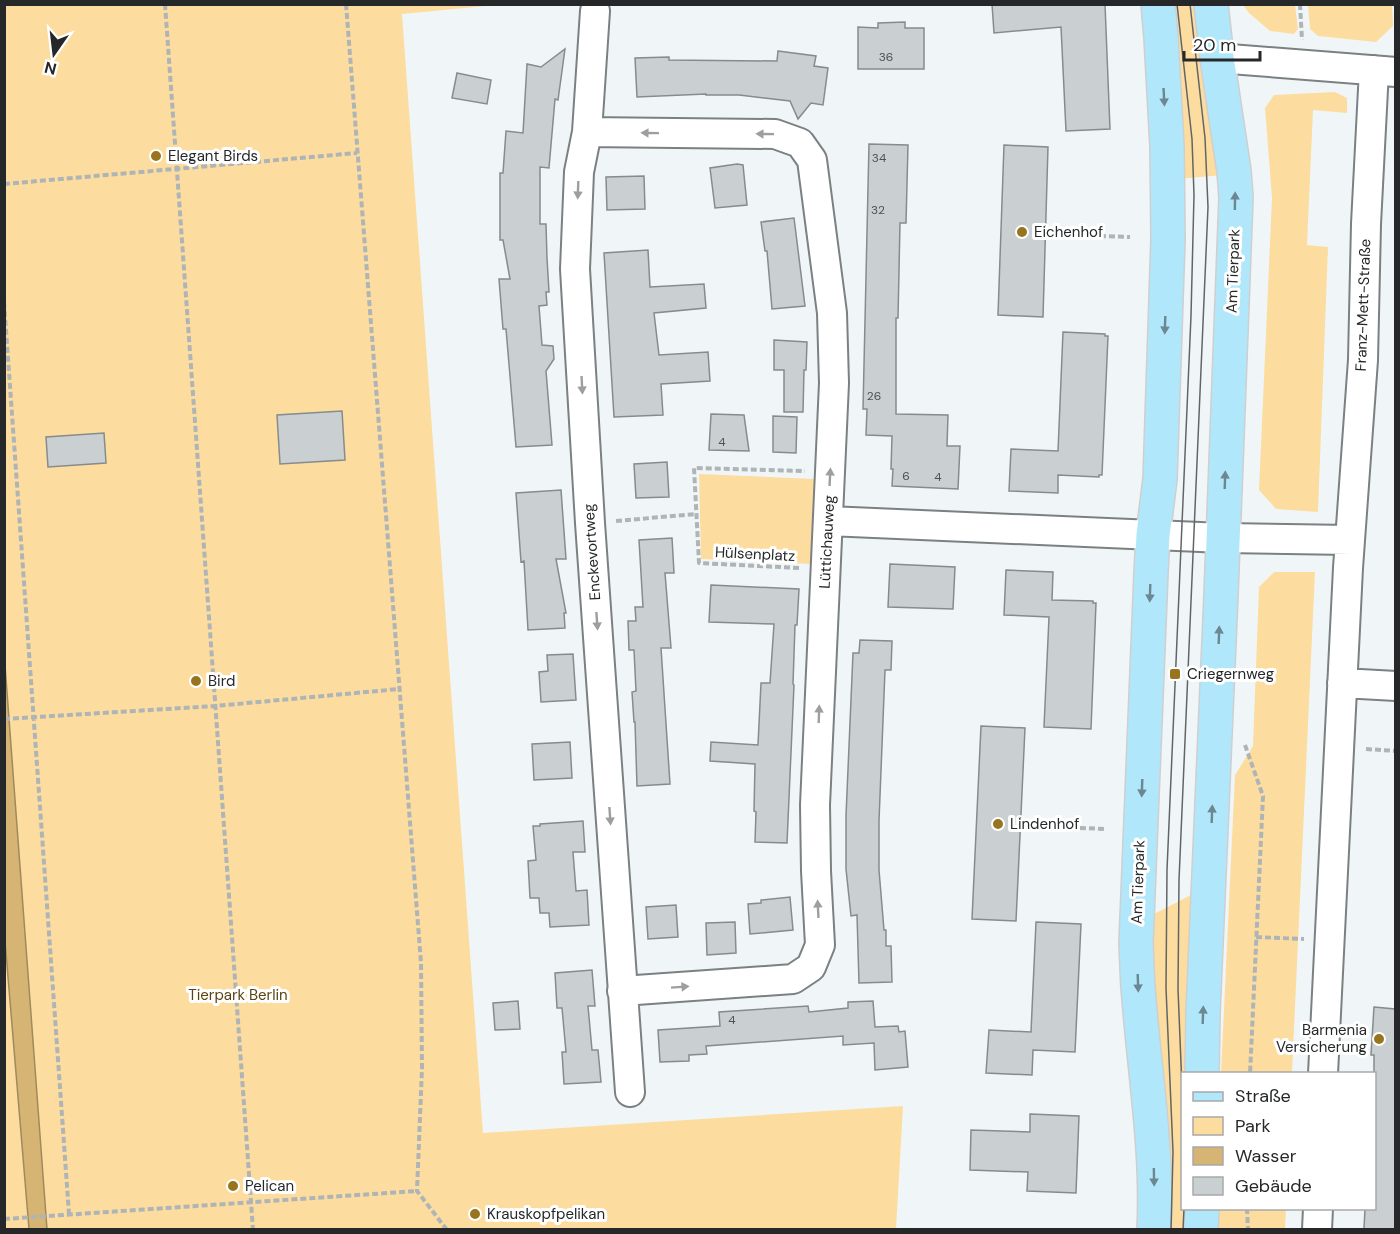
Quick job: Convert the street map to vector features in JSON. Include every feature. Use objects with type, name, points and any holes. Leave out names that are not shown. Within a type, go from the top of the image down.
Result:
[{"type":"main road","name":"Am Tierpark","points":[[1154,1230],[1155,1175],[1138,998],[1136,944],[1153,535],[1160,479],[1168,239],[1167,146],[1158,4]]},
{"type":"main road","name":"Am Tierpark","points":[[1202,1072],[1236,198],[1211,4]]},
{"type":"main road","points":[[1202,1210],[1202,1230]]},
{"type":"street","name":"Enckevortweg","points":[[595,11],[587,132],[579,172],[575,269],[590,523],[630,1092]]},
{"type":"street","points":[[1217,58],[1385,71]]},
{"type":"street","name":"Franz-Mett-Straße","points":[[1342,683],[1363,360],[1366,224],[1385,71]]},
{"type":"street","name":"Lüttichauweg","points":[[587,132],[775,134],[800,143],[813,160],[832,313],[834,383],[815,805],[820,945],[811,967],[793,979],[622,991]]},
{"type":"street","points":[[828,521],[1223,538],[1350,540]]},
{"type":"street","points":[[1323,1072],[1342,683],[1395,686]]},
{"type":"street","points":[[1317,1210],[1317,1230]]},
{"type":"path","points":[[165,4],[253,1230]]},
{"type":"path","points":[[346,4],[421,963],[422,1068],[417,1191],[447,1230]]},
{"type":"path","points":[[1300,4],[1304,64]]},
{"type":"path","points":[[4,184],[357,153]]},
{"type":"path","points":[[1046,234],[1130,237]]},
{"type":"path","points":[[4,302],[69,1214]]},
{"type":"path","name":"Hülsenplatz","points":[[826,569],[699,563],[694,468],[830,472]]},
{"type":"path","points":[[590,523],[696,514]]},
{"type":"path","points":[[4,719],[215,706],[399,689]]},
{"type":"path","points":[[1246,747],[1263,796],[1250,1072]]},
{"type":"path","points":[[1035,826],[1106,829]]},
{"type":"path","points":[[1256,937],[1330,940]]},
{"type":"path","points":[[4,1219],[417,1191]]},
{"type":"path","points":[[1248,1210],[1248,1230]]},
{"type":"green space","name":"Tierpark Berlin","points":[[4,5],[496,5],[402,14],[483,1133],[903,1106],[896,1229],[5,1229]]},
{"type":"green space","points":[[1168,5],[1200,5],[1223,175],[1178,179]]},
{"type":"green space","points":[[1243,5],[1295,5],[1298,29],[1294,34],[1270,31]]},
{"type":"green space","points":[[1308,5],[1392,5],[1393,26],[1376,42],[1318,36],[1310,29]]},
{"type":"green space","points":[[1335,92],[1347,98],[1347,113],[1313,110],[1307,245],[1328,247],[1318,512],[1276,509],[1259,490],[1272,198],[1265,108],[1274,95]]},
{"type":"green space","points":[[699,474],[815,479],[811,564],[701,559]]},
{"type":"green space","points":[[1274,572],[1315,572],[1292,1072],[1221,1072],[1235,775],[1253,746],[1259,587]]},
{"type":"green space","points":[[1197,892],[1192,1072],[1181,1072],[1181,1210],[1194,1210],[1193,1229],[1165,1229],[1148,917]]},
{"type":"green space","points":[[1215,1210],[1286,1210],[1285,1229],[1214,1230]]},
{"type":"water","points":[[4,665],[47,1229],[29,1229],[5,941]]},
{"type":"building","points":[[992,4],[1105,4],[1110,129],[1066,131],[1061,27],[994,33]]},
{"type":"building","points":[[905,22],[905,28],[924,28],[924,69],[858,69],[858,27],[878,28],[878,23]]},
{"type":"building","points":[[565,49],[558,100],[555,99],[549,168],[540,167],[540,224],[546,224],[549,292],[546,292],[547,305],[539,306],[542,345],[553,346],[554,359],[546,371],[552,445],[516,447],[506,329],[503,329],[499,279],[510,279],[503,240],[500,240],[500,173],[503,173],[506,131],[523,133],[527,64],[541,67]]},
{"type":"building","points":[[778,51],[816,56],[814,66],[828,68],[823,105],[811,103],[798,119],[790,101],[706,94],[637,97],[635,58],[777,61]]},
{"type":"building","points":[[457,73],[491,80],[487,104],[452,98]]},
{"type":"building","points":[[869,144],[908,145],[906,223],[900,223],[898,318],[896,318],[896,414],[948,415],[947,446],[960,446],[958,489],[892,486],[892,436],[866,435],[867,409],[863,409]]},
{"type":"building","name":"Eichenhof","points":[[1004,145],[1048,147],[1043,317],[998,315]]},
{"type":"building","points":[[743,165],[747,205],[715,208],[710,168]]},
{"type":"building","points":[[644,176],[645,209],[607,210],[606,177]]},
{"type":"building","points":[[794,218],[805,306],[772,309],[767,251],[765,251],[761,222]]},
{"type":"building","points":[[648,250],[650,287],[704,284],[706,308],[654,313],[659,355],[708,352],[710,381],[661,384],[663,415],[614,417],[604,253]]},
{"type":"building","points":[[1063,332],[1108,336],[1102,475],[1099,477],[1058,475],[1058,493],[1009,491],[1011,449],[1058,451]]},
{"type":"building","points":[[774,340],[807,342],[803,412],[784,412],[784,370],[774,370]]},
{"type":"building","points":[[342,411],[345,460],[280,464],[277,415]]},
{"type":"building","points":[[711,414],[744,415],[749,451],[709,450]]},
{"type":"building","points":[[773,416],[797,417],[796,453],[773,452]]},
{"type":"building","points":[[104,433],[106,463],[48,467],[46,437]]},
{"type":"building","points":[[667,462],[669,497],[636,498],[634,464]]},
{"type":"building","points":[[561,490],[566,559],[556,559],[566,613],[564,613],[565,628],[528,630],[524,561],[521,562],[516,493]]},
{"type":"building","points":[[672,538],[674,573],[665,573],[671,648],[661,648],[670,784],[637,786],[632,692],[636,691],[634,650],[629,650],[628,621],[636,621],[635,607],[643,607],[639,540]]},
{"type":"building","points":[[890,564],[955,567],[953,609],[888,607]]},
{"type":"building","points":[[1006,570],[1053,572],[1052,600],[1096,603],[1091,729],[1044,727],[1049,617],[1004,615]]},
{"type":"building","points":[[711,585],[799,589],[797,625],[795,625],[787,843],[755,842],[755,764],[710,761],[711,742],[758,745],[761,683],[770,683],[774,624],[709,622]]},
{"type":"building","points":[[860,640],[892,641],[891,670],[885,670],[879,870],[886,946],[891,946],[892,982],[859,983],[857,915],[851,916],[846,869],[853,653],[859,653]]},
{"type":"building","points":[[573,654],[576,700],[541,702],[539,672],[548,671],[547,655]]},
{"type":"building","name":"Lindenhof","points":[[981,726],[1025,728],[1016,921],[972,919]]},
{"type":"building","points":[[570,742],[572,778],[534,780],[532,744]]},
{"type":"building","points":[[583,821],[585,852],[573,852],[576,891],[587,890],[589,925],[550,927],[549,913],[540,913],[539,898],[530,898],[528,861],[536,860],[533,826]]},
{"type":"building","points":[[790,897],[793,930],[750,934],[748,904],[761,903],[761,900]]},
{"type":"building","points":[[676,905],[678,937],[648,939],[646,907]]},
{"type":"building","points":[[735,922],[736,953],[707,955],[706,923]]},
{"type":"building","points":[[1036,922],[1081,924],[1075,1052],[1033,1050],[1032,1075],[986,1073],[989,1030],[1031,1032]]},
{"type":"building","points":[[592,970],[595,1006],[588,1006],[592,1050],[598,1050],[601,1082],[564,1084],[562,1052],[566,1052],[562,1008],[557,1008],[555,973]]},
{"type":"building","points":[[518,1001],[520,1029],[495,1030],[493,1003]]},
{"type":"building","points":[[873,1001],[875,1027],[898,1026],[899,1032],[905,1031],[908,1067],[875,1070],[874,1043],[843,1045],[843,1036],[706,1046],[707,1054],[689,1055],[689,1061],[660,1062],[658,1030],[720,1026],[719,1012],[808,1006],[809,1012],[848,1008],[848,1002]]},
{"type":"building","points":[[1374,1007],[1395,1009],[1395,1230],[1364,1230],[1365,1210],[1376,1210],[1376,1072],[1374,1072],[1374,1055],[1371,1055]]},
{"type":"building","points":[[1030,1114],[1079,1116],[1076,1193],[1027,1191],[1028,1172],[970,1170],[971,1130],[1030,1132]]},
{"type":"tram line","points":[[1171,1230],[1173,1152],[1166,988],[1167,870],[1191,316],[1194,195],[1192,139],[1177,4]]},
{"type":"tram line","points":[[1181,1072],[1178,989],[1179,880],[1208,207],[1205,138],[1190,4]]},
{"type":"tram line","points":[[1183,1230],[1184,1210]]},
{"type":"place","name":"Elegant Birds","points":[[156,156]]},
{"type":"place","name":"Eichenhof","points":[[1022,232]]},
{"type":"place","name":"Criegernweg","points":[[1175,674]]},
{"type":"place","name":"Bird","points":[[196,681]]},
{"type":"place","name":"Lindenhof","points":[[998,824]]},
{"type":"place","name":"Barmenia Versicherung","points":[[1379,1039]]},
{"type":"place","name":"Pelican","points":[[233,1186]]},
{"type":"place","name":"Krauskopfpelikan","points":[[475,1214]]}]
